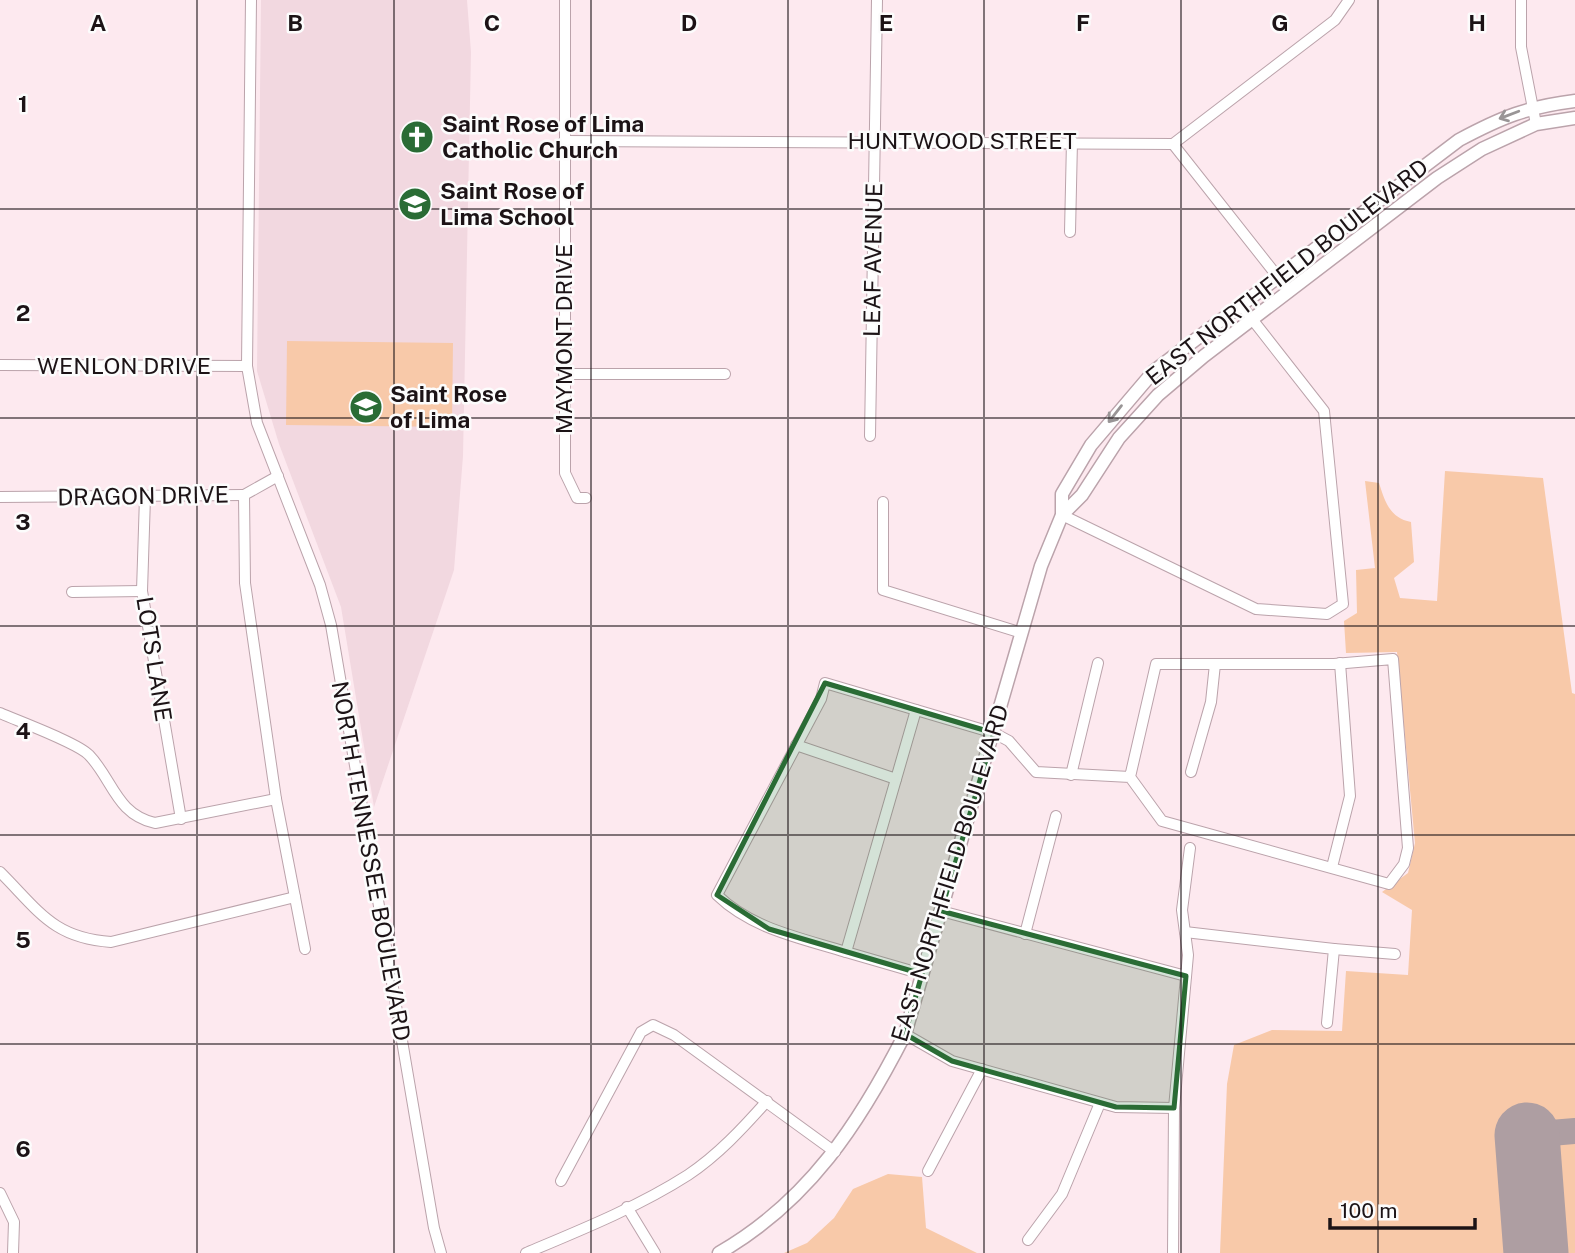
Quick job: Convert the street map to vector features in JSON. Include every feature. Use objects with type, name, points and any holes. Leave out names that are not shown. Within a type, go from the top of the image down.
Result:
[{"type":"main road","name":"EAST NORTHFIELD BOULEVARD","points":[[719,1253],[746,1237],[798,1193],[835,1152],[872,1098],[905,1034],[1041,566],[1062,515],[1062,494],[1091,445],[1122,405],[1154,371],[1459,140],[1496,120],[1533,106],[1575,101]]},
{"type":"main road","name":"EAST NORTHFIELD BOULEVARD","points":[[1062,515],[1082,495],[1119,439],[1158,395],[1289,291],[1437,178],[1482,149],[1536,124],[1575,118]]},
{"type":"street","name":"NORTH TENNESSEE BOULEVARD","points":[[251,0],[247,366],[257,423],[320,585],[331,625],[434,1228],[441,1253]]},
{"type":"street","name":"MAYMONT DRIVE","points":[[565,0],[565,472],[577,498],[586,498]]},
{"type":"street","name":"LEAF AVENUE","points":[[870,436],[877,0]]},
{"type":"street","points":[[1289,291],[1173,144],[1335,20],[1349,0]]},
{"type":"street","points":[[1521,0],[1521,47],[1536,124]]},
{"type":"street","name":"HUNTWOOD STREET","points":[[564,141],[875,140],[1173,144]]},
{"type":"street","points":[[1070,232],[1072,141]]},
{"type":"street","points":[[1062,515],[1256,609],[1327,614],[1343,604],[1324,411],[1241,305]]},
{"type":"street","name":"WENLON DRIVE","points":[[0,365],[247,366]]},
{"type":"street","points":[[564,374],[725,374]]},
{"type":"street","points":[[278,476],[244,495],[245,583],[276,799],[306,949]]},
{"type":"street","name":"DRAGON DRIVE","points":[[0,497],[244,495]]},
{"type":"street","name":"LOTS LANE","points":[[145,497],[142,591],[181,819]]},
{"type":"street","points":[[883,502],[883,590],[1023,633]]},
{"type":"street","points":[[72,592],[142,591]]},
{"type":"street","points":[[1393,659],[1408,848],[1404,864],[1390,884],[1162,821],[1130,777],[1156,664],[1215,664],[1340,663],[1393,659]]},
{"type":"street","points":[[1072,775],[1098,663]]},
{"type":"street","points":[[1332,867],[1350,796],[1340,663]]},
{"type":"street","points":[[1191,772],[1211,702],[1215,664]]},
{"type":"street","points":[[922,975],[769,929],[729,906],[717,895],[821,699],[825,683],[994,733],[1009,741],[1036,772],[1130,777]]},
{"type":"street","points":[[846,951],[916,710]]},
{"type":"street","points":[[0,713],[88,753],[118,799],[138,819],[155,823],[276,799]]},
{"type":"street","points":[[796,745],[896,779]]},
{"type":"street","points":[[1025,934],[1056,817]]},
{"type":"street","points":[[1172,1252],[1174,1108],[1186,976],[1182,910],[1190,848]]},
{"type":"street","points":[[0,872],[57,929],[85,940],[111,942],[295,897]]},
{"type":"street","points":[[941,911],[1186,976]]},
{"type":"street","points":[[1185,932],[1395,954]]},
{"type":"street","points":[[1327,1023],[1334,949]]},
{"type":"street","points":[[561,1181],[641,1032],[653,1025],[674,1035],[835,1152]]},
{"type":"street","points":[[905,1034],[952,1061],[1100,1103],[1116,1107],[1174,1108]]},
{"type":"street","points":[[928,1171],[982,1069]]},
{"type":"street","points":[[526,1253],[627,1207],[688,1175],[733,1139],[767,1101]]},
{"type":"street","points":[[1028,1240],[1062,1194],[1100,1103]]},
{"type":"street","points":[[0,1193],[14,1223],[13,1253]]},
{"type":"street","points":[[627,1207],[655,1253]]},
{"type":"highlighted area","points":[[825,683],[994,733],[941,911],[1186,976],[1174,1108],[1116,1107],[952,1061],[905,1034],[922,974],[769,929],[717,895]]},
{"type":"shaded area","name":"Saint Rose of Lima","points":[[261,0],[467,0],[471,52],[463,456],[454,570],[374,807],[341,607],[279,444],[257,371]]},
{"type":"shaded area","points":[[287,341],[453,343],[452,427],[286,425]]},
{"type":"shaded area","points":[[1445,471],[1543,478],[1572,693],[1575,694],[1575,1122],[1501,1129],[1512,1253],[1220,1253],[1227,1084],[1234,1045],[1272,1030],[1342,1031],[1346,971],[1408,975],[1412,910],[1382,892],[1408,873],[1415,843],[1397,652],[1346,653],[1344,621],[1357,613],[1356,570],[1375,568],[1365,481],[1379,483],[1386,503],[1393,513],[1411,522],[1414,562],[1394,578],[1400,598],[1437,601]]},
{"type":"shaded area","points":[[1575,1139],[1575,1253],[1557,1253],[1549,1155],[1562,1141]]},
{"type":"shaded area","points":[[888,1174],[922,1177],[926,1228],[977,1253],[784,1253],[807,1243],[834,1218],[853,1189]]},
{"type":"taxiway","points":[[1527,1135],[1575,1131]]},
{"type":"runway","points":[[1527,1135],[1536,1253]]},
{"type":"place","name":"Saint Rose of Lima Catholic Church","points":[[417,137]]},
{"type":"place","name":"Saint Rose of Lima School","points":[[415,204]]},
{"type":"place","name":"Saint Rose of Lima","points":[[366,407]]}]
